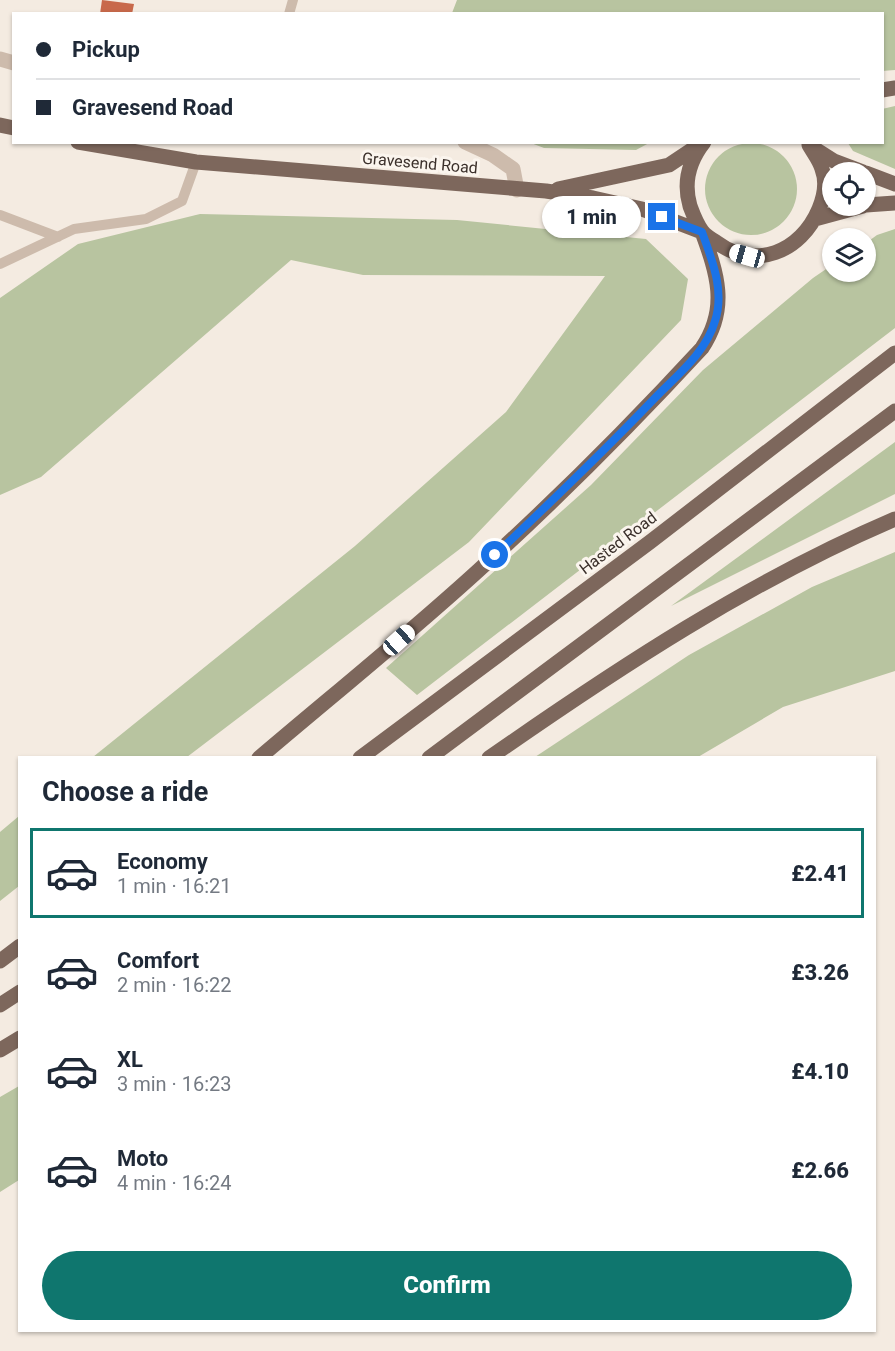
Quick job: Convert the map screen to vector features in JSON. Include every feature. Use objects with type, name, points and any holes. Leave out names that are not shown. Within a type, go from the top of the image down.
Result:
[{"type":"main road","name":"Gravesend Road","points":[[90,144],[196,162],[546,191],[642,209],[702,232]]},
{"type":"main road","name":"Gravesend Road","points":[[546,191],[669,165],[700,144]]},
{"type":"main road","points":[[261,756],[480,569],[557,496],[702,348],[716,320],[718,298],[714,267],[687,195],[688,172],[693,156],[702,144]]},
{"type":"main road","points":[[702,232],[728,251],[747,256],[772,254],[795,244],[815,219],[824,195],[823,169],[807,144]]},
{"type":"main road","points":[[807,144],[836,162]]},
{"type":"main road","points":[[876,177],[895,184]]},
{"type":"main road","points":[[876,202],[895,203]]},
{"type":"main road","points":[[815,219],[826,216]]},
{"type":"main road","name":"Hasted Road","points":[[363,756],[627,559],[895,353]]},
{"type":"main road","points":[[432,756],[895,411]]},
{"type":"main road","points":[[492,756],[657,646],[731,601],[788,569],[895,519]]},
{"type":"main road","points":[[0,961],[18,948]]},
{"type":"main road","points":[[0,1005],[18,993]]},
{"type":"main road","points":[[0,1050],[18,1039]]},
{"type":"main road","points":[[0,1058],[18,1047]]},
{"type":"street","points":[[469,144],[493,155],[513,169],[517,190]]},
{"type":"lane","points":[[0,264],[74,229],[146,219],[182,201],[196,162]]},
{"type":"lane","points":[[0,214],[58,237]]},
{"type":"green space","points":[[457,0],[895,0],[895,70],[884,71],[884,12],[452,12]]},
{"type":"green space","points":[[895,106],[895,169],[853,151],[849,144],[884,144],[884,109]]},
{"type":"green space","points":[[534,144],[647,144],[636,150],[544,148]]},
{"type":"green space","points":[[742,144],[760,144],[776,151],[789,164],[796,180],[796,198],[789,214],[776,227],[760,234],[742,234],[726,227],[713,214],[706,198],[706,180],[713,164],[726,151]]},
{"type":"green space","points":[[200,214],[457,220],[646,239],[688,279],[681,320],[469,542],[188,756],[94,756],[355,546],[506,412],[605,276],[363,275],[291,260],[41,477],[0,495],[0,298],[78,244]]},
{"type":"green space","points":[[895,229],[895,328],[417,695],[386,668],[591,485],[703,370],[813,278],[822,272],[822,282],[876,282],[877,235]]},
{"type":"green space","points":[[895,442],[895,494],[671,606]]},
{"type":"green space","points":[[895,552],[895,671],[783,707],[700,756],[537,756],[689,655],[812,587]]},
{"type":"green space","points":[[18,817],[18,887],[0,901],[0,832]]},
{"type":"green space","points":[[18,1087],[18,1181],[0,1192],[0,1097]]},
{"type":"building","points":[[102,0],[134,4],[132,12],[100,12]]},
{"type":"route","points":[[495,555],[639,415],[702,348],[712,330],[717,315],[718,291],[714,267],[702,232],[662,217]]}]
